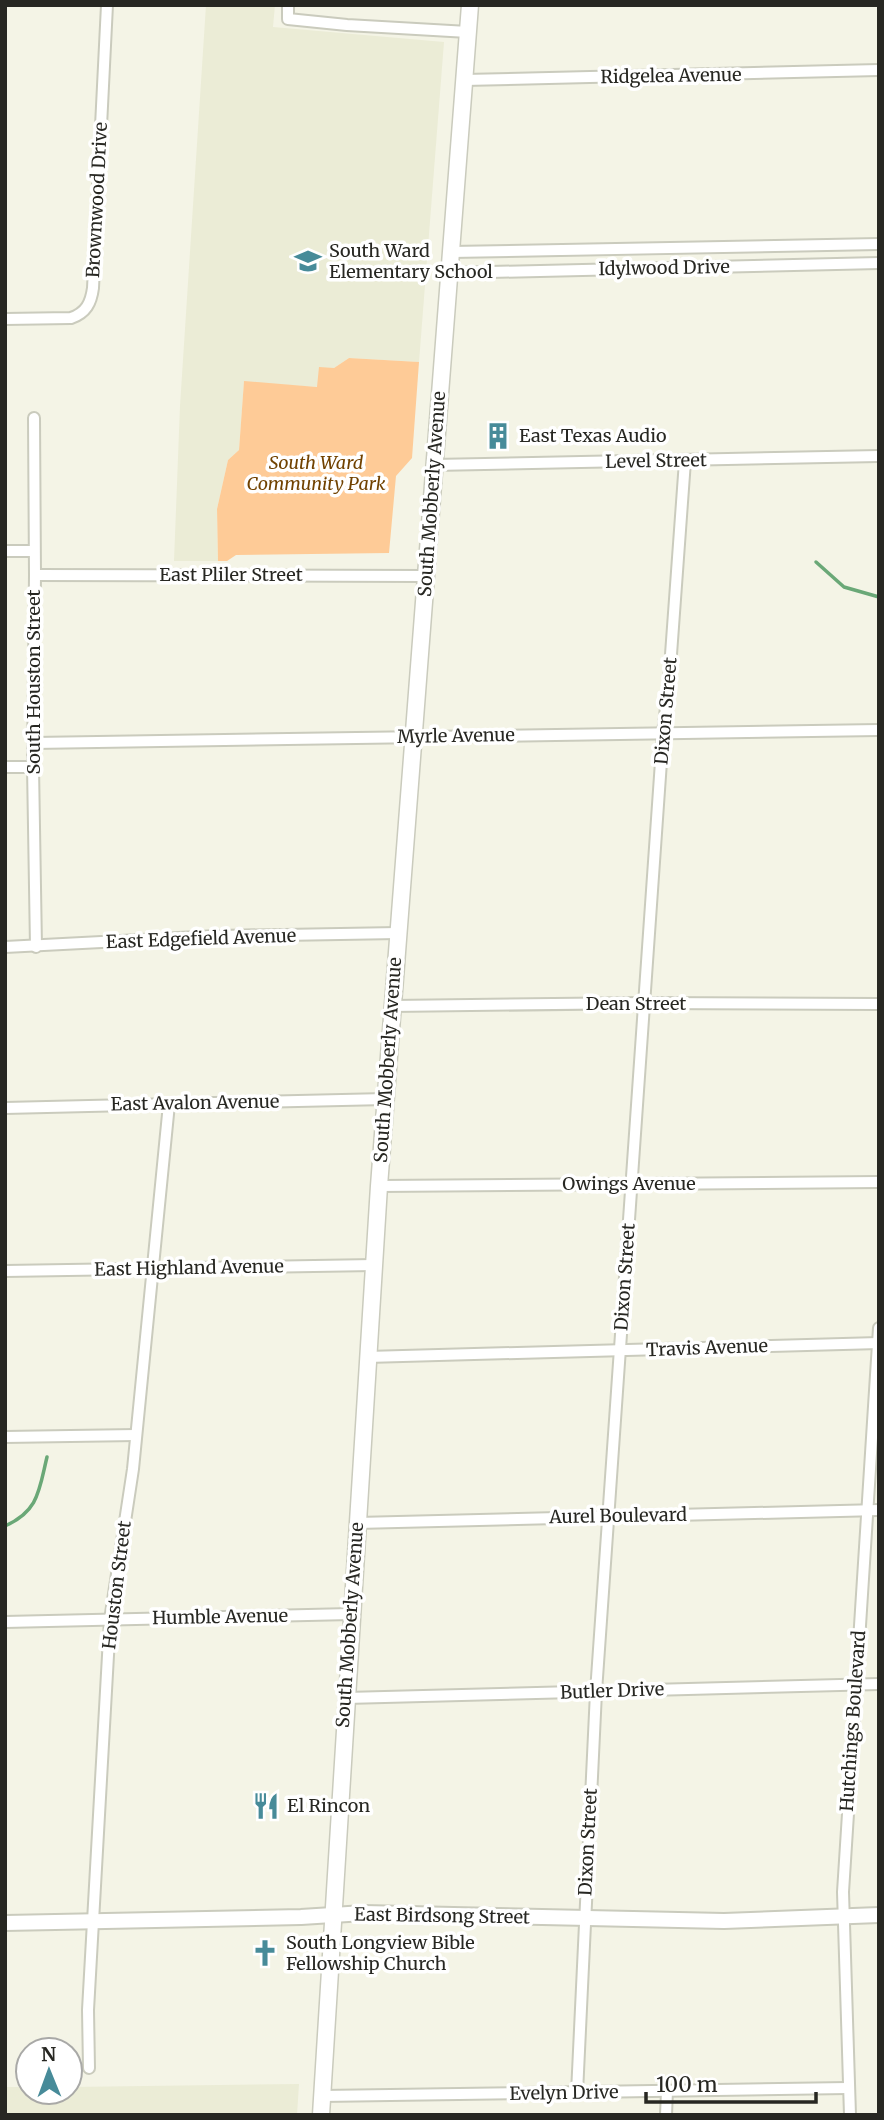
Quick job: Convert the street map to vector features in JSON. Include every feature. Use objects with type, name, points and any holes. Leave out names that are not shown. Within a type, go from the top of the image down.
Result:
[{"type":"main road","name":"South Mobberly Avenue","points":[[321,2115],[373,1265],[470,5]]},
{"type":"street","name":"Brownwood Drive","points":[[5,319],[71,318],[80,314],[90,304],[107,5]]},
{"type":"street","points":[[289,5],[288,19],[468,32]]},
{"type":"street","name":"Ridgelea Avenue","points":[[464,80],[879,70]]},
{"type":"street","name":"Idylwood Drive","points":[[451,252],[879,244]]},
{"type":"street","name":"Idylwood Drive","points":[[449,273],[879,263]]},
{"type":"street","name":"South Houston Street","points":[[34,418],[33,767],[36,947]]},
{"type":"street","name":"Level Street","points":[[434,465],[879,456]]},
{"type":"street","name":"Dixon Street","points":[[577,2093],[596,1692],[663,733],[685,461]]},
{"type":"street","points":[[5,551],[34,551]]},
{"type":"street","name":"East Pliler Street","points":[[35,575],[426,576]]},
{"type":"street","name":"Myrle Avenue","points":[[34,743],[879,730]]},
{"type":"street","points":[[5,767],[33,767]]},
{"type":"street","name":"East Edgefield Avenue","points":[[5,947],[217,936],[398,933]]},
{"type":"street","name":"Dean Street","points":[[392,1006],[879,1004]]},
{"type":"street","name":"East Avalon Avenue","points":[[5,1108],[386,1099]]},
{"type":"street","name":"Houston Street","points":[[89,2068],[88,2010],[110,1620],[136,1435],[169,1104]]},
{"type":"street","name":"Owings Avenue","points":[[379,1186],[879,1182]]},
{"type":"street","name":"East Highland Avenue","points":[[5,1271],[373,1265]]},
{"type":"street","name":"Hutchings Boulevard","points":[[850,2115],[843,1917],[844,1867],[879,1328]]},
{"type":"street","name":"Travis Avenue","points":[[367,1357],[878,1343]]},
{"type":"street","points":[[5,1437],[136,1435]]},
{"type":"street","name":"Aurel Boulevard","points":[[357,1522],[879,1510]]},
{"type":"street","name":"Humble Avenue","points":[[5,1622],[351,1614]]},
{"type":"street","name":"Butler Drive","points":[[346,1698],[879,1684]]},
{"type":"street","name":"East Birdsong Street","points":[[5,1923],[301,1917],[364,1913],[745,1921],[879,1915]]},
{"type":"street","name":"Evelyn Drive","points":[[322,2096],[848,2088]]},
{"type":"street","points":[[666,2115],[667,2091]]},
{"type":"shaded area","name":"South Ward Elementary School","points":[[206,5],[275,5],[273,27],[444,42],[419,362],[349,358],[334,368],[318,387],[244,382],[239,450],[228,460],[217,509],[218,561],[174,561],[180,406]]},
{"type":"shaded area","points":[[299,2084],[297,2115],[7,2115],[7,2087],[14,2087],[14,2106],[84,2106],[84,2087]]},
{"type":"green space","name":"South Ward Community Park","points":[[349,358],[419,362],[412,458],[396,476],[389,553],[236,555],[227,561],[218,561],[217,509],[228,460],[239,450],[244,381],[317,387],[319,367],[334,368]]},
{"type":"waterway","points":[[816,562],[844,587],[879,597]]},
{"type":"waterway","points":[[5,1526],[25,1514],[36,1498],[47,1457]]},
{"type":"place","name":"South Ward Elementary School","points":[[308,261]]},
{"type":"place","name":"East Texas Audio","points":[[498,436]]},
{"type":"place","name":"El Rincon","points":[[266,1806]]},
{"type":"place","name":"South Longview Bible Fellowship Church","points":[[265,1953]]}]
